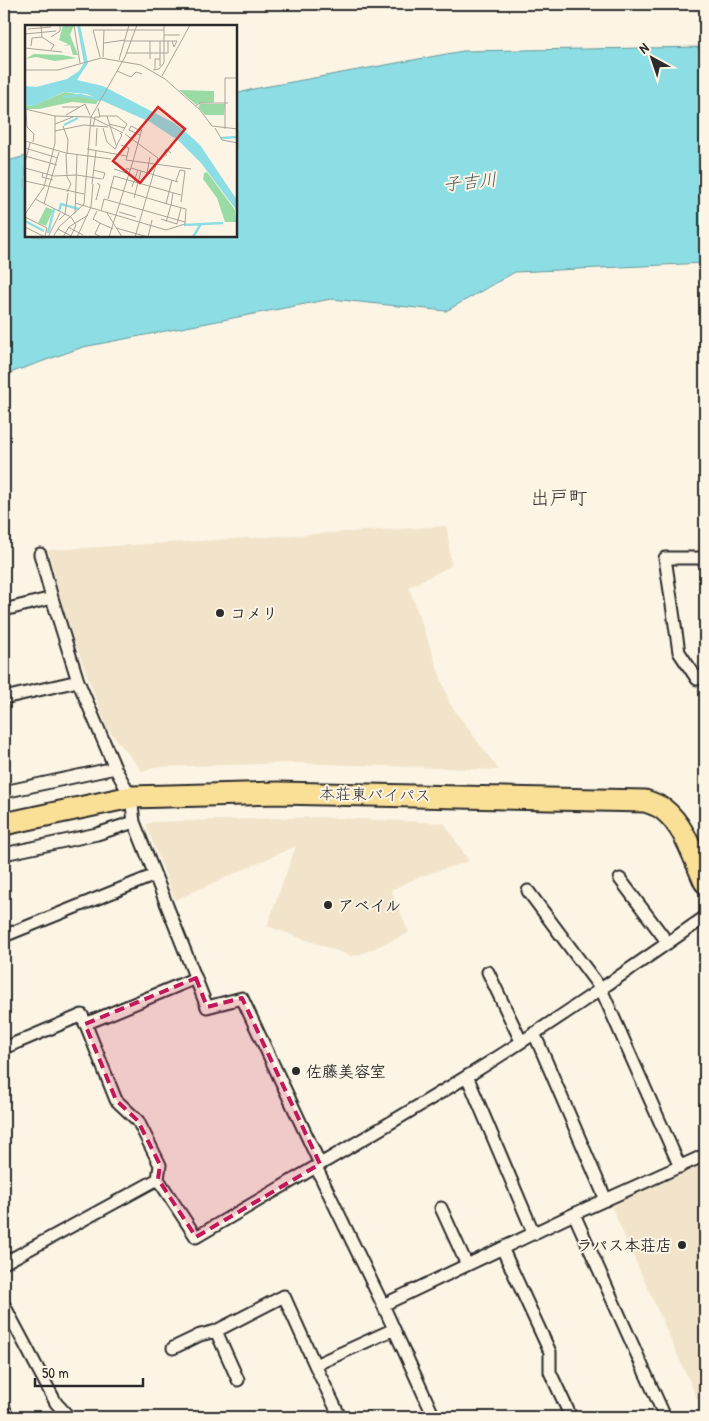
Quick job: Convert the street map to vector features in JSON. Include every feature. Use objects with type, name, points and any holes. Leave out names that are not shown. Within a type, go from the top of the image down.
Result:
[{"type":"highway","name":"本荘東バイパス","points":[[4,824],[132,797],[278,793],[645,801],[663,809],[674,821],[687,841],[705,882]]},
{"type":"street","points":[[40,554],[78,681],[115,768],[132,797],[134,822],[207,1007],[242,998],[434,1417]]},
{"type":"street","points":[[705,558],[665,558],[679,652],[697,679],[705,674]]},
{"type":"street","points":[[4,610],[52,598]]},
{"type":"street","points":[[4,698],[78,681]]},
{"type":"street","points":[[4,792],[115,768]]},
{"type":"street","points":[[4,854],[97,834],[134,822]]},
{"type":"street","points":[[4,936],[155,875]]},
{"type":"street","points":[[620,878],[668,943]]},
{"type":"street","points":[[528,891],[600,989],[680,1167]]},
{"type":"street","points":[[4,1048],[82,1015],[116,1100],[138,1121],[160,1165],[158,1179],[196,1237],[467,1076],[600,989],[705,917]]},
{"type":"street","points":[[488,972],[521,1041]]},
{"type":"street","points":[[85,1024],[196,978]]},
{"type":"street","points":[[534,1033],[606,1200]]},
{"type":"street","points":[[467,1076],[534,1234]]},
{"type":"street","points":[[383,1305],[574,1214],[705,1155]]},
{"type":"street","points":[[4,1263],[158,1179]]},
{"type":"street","points":[[441,1208],[466,1265]]},
{"type":"street","points":[[574,1214],[665,1417]]},
{"type":"street","points":[[502,1248],[550,1352],[550,1372],[571,1417]]},
{"type":"street","points":[[173,1348],[200,1335],[216,1331],[284,1296],[340,1417]]},
{"type":"street","points":[[4,1306],[56,1403],[69,1417]]},
{"type":"street","points":[[315,1364],[394,1329]]},
{"type":"street","points":[[216,1331],[238,1380]]},
{"type":"highlighted area","points":[[196,978],[207,1007],[242,998],[320,1164],[196,1237],[158,1179],[160,1165],[138,1121],[116,1100],[85,1024]]},
{"type":"shaded area","points":[[447,526],[451,566],[409,587],[450,704],[499,770],[295,763],[155,767],[143,772],[107,728],[64,614],[48,550]]},
{"type":"shaded area","points":[[316,817],[444,823],[469,861],[419,877],[391,890],[409,933],[359,955],[351,956],[267,926],[296,846],[175,900],[146,825],[152,822]]},
{"type":"shaded area","points":[[705,1161],[705,1413],[704,1414],[610,1204]]},
{"type":"water","name":"子吉川","points":[[705,47],[705,263],[515,272],[446,311],[331,299],[83,347],[4,375],[4,162],[25,156],[25,238],[238,238],[238,93],[253,89],[463,51]]},
{"type":"railway","points":[[4,1391],[13,1417]]},
{"type":"place","name":"コメリ","points":[[220,613]]},
{"type":"place","name":"アベイル","points":[[328,905]]},
{"type":"place","name":"佐藤美容室","points":[[296,1071]]},
{"type":"place","name":"ラパス本荘店","points":[[682,1245]]},
{"type":"district","name":"出戸町","points":[[559,497]]}]
